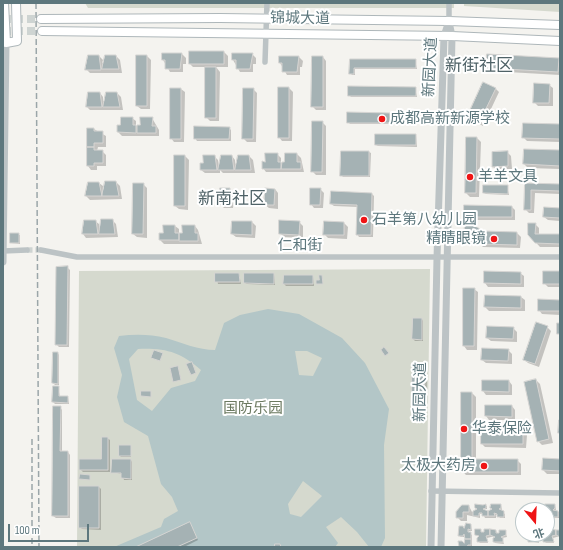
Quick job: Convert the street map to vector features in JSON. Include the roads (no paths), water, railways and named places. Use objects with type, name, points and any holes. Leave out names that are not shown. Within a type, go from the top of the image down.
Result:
[{"type":"main road","points":[[3,5],[16,5],[17,41],[5,42],[3,5]]},
{"type":"main road","name":"锦城大道","points":[[41,19],[449,21],[560,25]]},
{"type":"main road","name":"锦城大道","points":[[42,31],[448,36],[560,41]]},
{"type":"street","points":[[265,62],[267,3]]},
{"type":"street","points":[[449,3],[449,21]]},
{"type":"street","name":"新园大道","points":[[432,547],[431,490],[437,258],[449,21]]},
{"type":"street","name":"新园大道","points":[[441,547],[441,491],[448,258],[448,36]]},
{"type":"street","points":[[3,262],[5,42]]},
{"type":"street","points":[[3,250],[27,250]]},
{"type":"street","name":"仁和街","points":[[41,250],[77,257],[560,257]]},
{"type":"street","points":[[431,490],[560,492]]},
{"type":"tunnel","points":[[3,19],[41,19]]},
{"type":"tunnel","points":[[3,31],[42,31]]},
{"type":"tunnel","points":[[27,250],[41,250]]},
{"type":"railway","points":[[36,3],[39,547]]},
{"type":"railway","points":[[32,439],[32,547]]},
{"type":"place","name":"成都高新新源学校","points":[[382,119]]},
{"type":"place","name":"羊羊文具","points":[[470,177]]},
{"type":"place","name":"石羊第八幼儿园","points":[[364,220]]},
{"type":"place","name":"精睛眼镜","points":[[494,239]]},
{"type":"place","name":"华泰保险","points":[[464,429]]},
{"type":"place","name":"太极大药房","points":[[484,466]]},
{"type":"district","name":"新街社区","points":[[479,67]]},
{"type":"district","name":"新南社区","points":[[232,200]]},
{"type":"park label","name":"国防乐园","points":[[253,409]]}]
